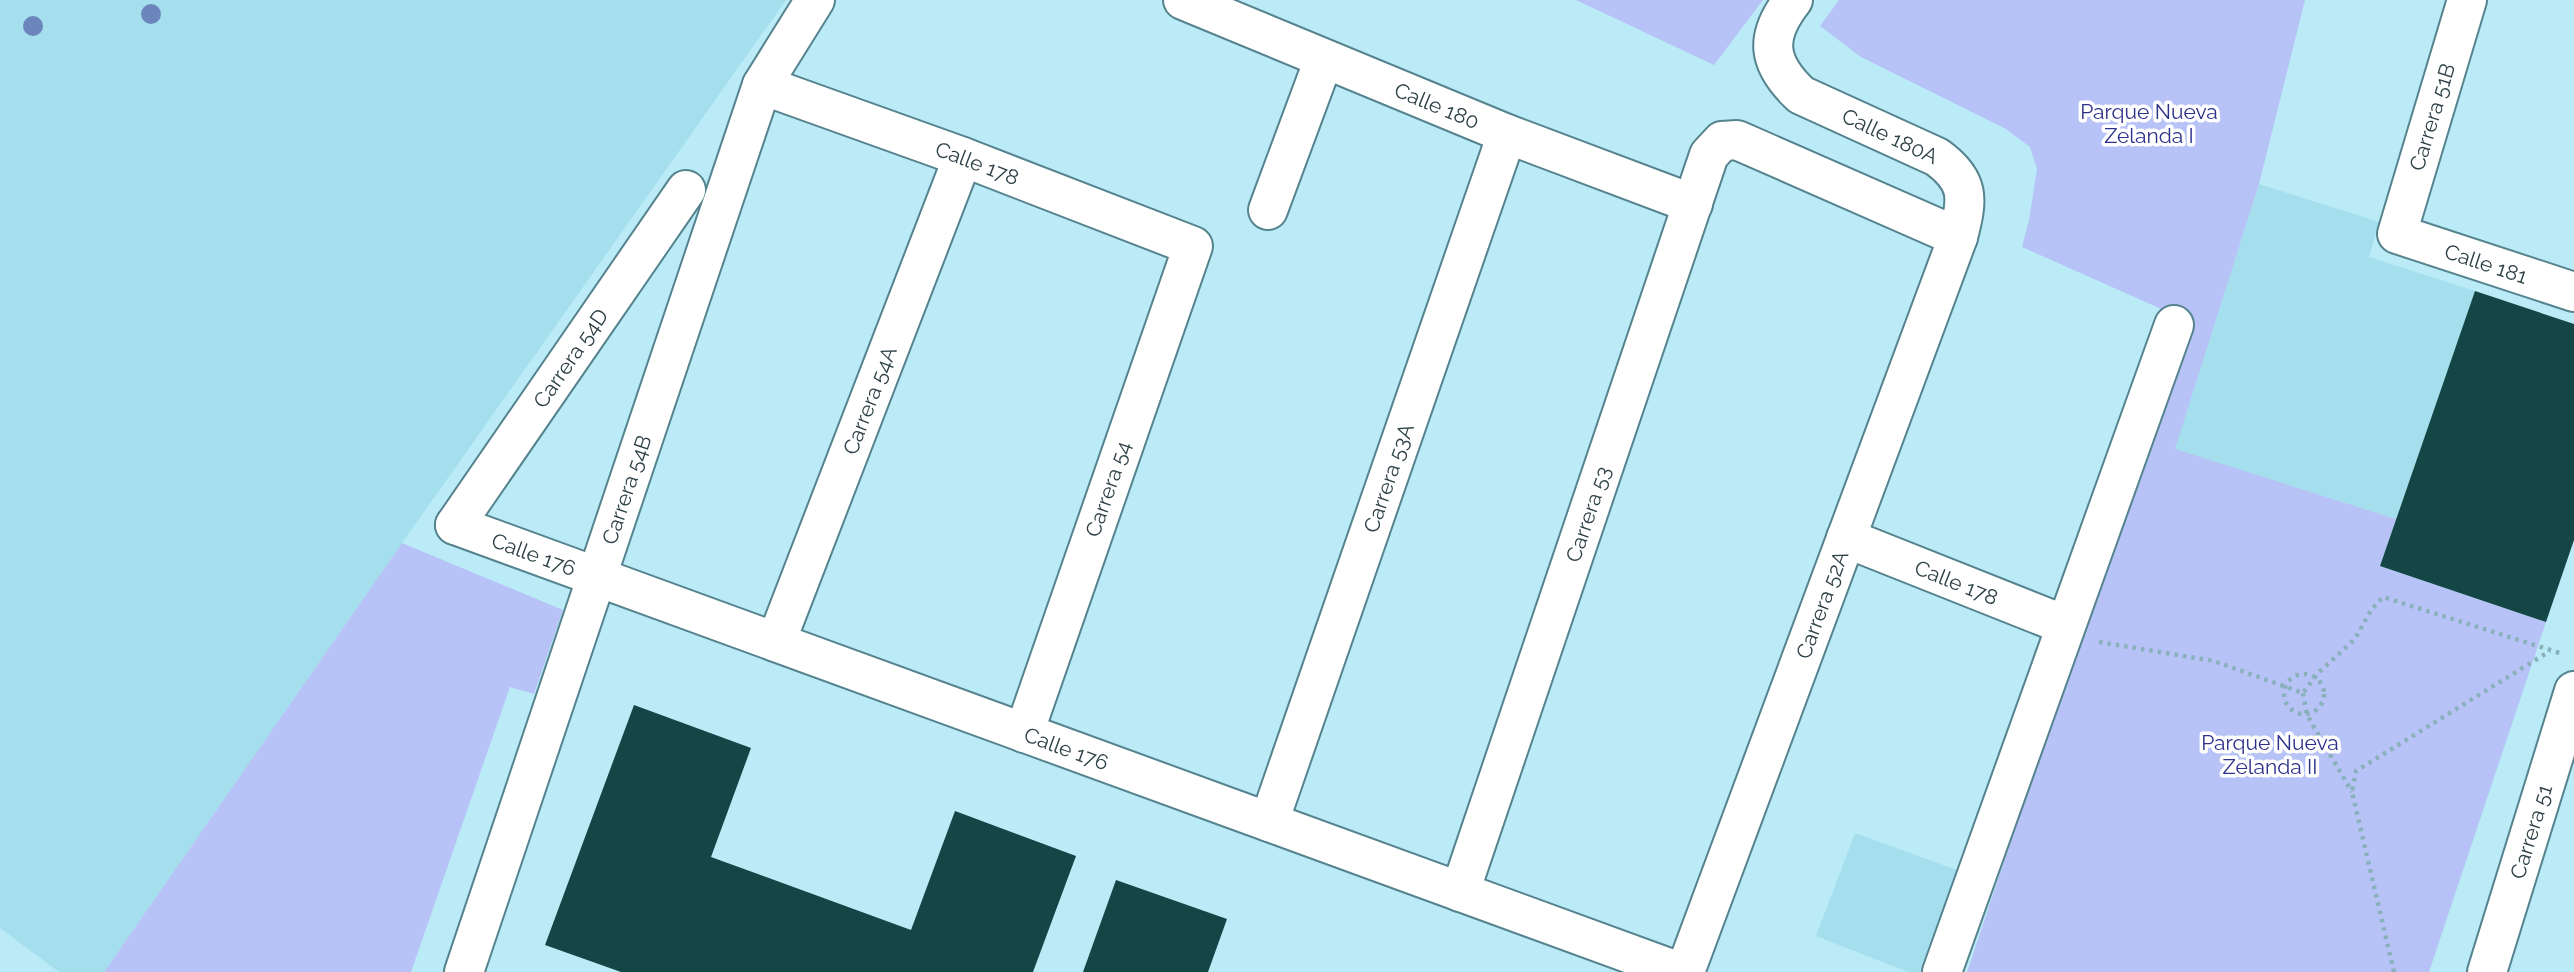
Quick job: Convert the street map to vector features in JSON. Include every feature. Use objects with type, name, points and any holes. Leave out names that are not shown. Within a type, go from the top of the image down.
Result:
[{"type":"street","points":[[762,85],[815,0]]},
{"type":"street","name":"Calle 180","points":[[1183,0],[1507,134],[1693,204]]},
{"type":"street","name":"Calle 180A","points":[[1793,0],[1781,16],[1774,37],[1774,59],[1783,78],[1801,95],[1937,157],[1955,170],[1964,190],[1965,212],[1958,237]]},
{"type":"street","name":"Carrera 51B","points":[[2398,234],[2467,0]]},
{"type":"street","points":[[1268,210],[1324,59]]},
{"type":"street","name":"Calle 178","points":[[762,85],[963,157],[1193,246]]},
{"type":"street","name":"Carrera 54B","points":[[464,972],[762,85]]},
{"type":"street","name":"Carrera 53A","points":[[1269,822],[1507,134]]},
{"type":"street","name":"Carrera 53","points":[[1460,892],[1709,155],[1722,141],[1737,140],[1958,237]]},
{"type":"street","name":"Carrera 54A","points":[[776,642],[963,157]]},
{"type":"street","name":"Carrera 54D","points":[[454,525],[686,190]]},
{"type":"street","name":"Calle 181","points":[[2398,234],[2574,292]]},
{"type":"street","name":"Carrera 52A","points":[[1683,972],[1958,237]]},
{"type":"street","name":"Carrera 54","points":[[1024,733],[1193,246]]},
{"type":"street","points":[[1942,972],[2174,326]]},
{"type":"street","name":"Calle 176","points":[[454,525],[1683,972]]},
{"type":"street","name":"Calle 178","points":[[1846,538],[2063,631]]},
{"type":"street","name":"Carrera 51","points":[[2487,972],[2574,691]]},
{"type":"path","points":[[2394,972],[2352,792],[2306,715],[2303,693],[2315,676],[2355,639],[2371,610],[2383,597],[2567,654]]},
{"type":"path","points":[[2063,631],[2214,661],[2303,693]]},
{"type":"path","points":[[2352,792],[2356,771],[2551,650]]},
{"type":"path","points":[[2306,674],[2315,676],[2323,687],[2324,700],[2316,710],[2306,715],[2297,713],[2287,705],[2283,694],[2285,687],[2293,677],[2306,674]]},
{"type":"shaded area","points":[[0,0],[786,0],[402,543],[104,972],[59,972],[0,928]]},
{"type":"shaded area","points":[[2259,184],[2379,222],[2369,257],[2475,291],[2396,519],[2174,450]]},
{"type":"shaded area","points":[[1855,833],[1965,873],[1930,972],[1908,972],[1816,936]]},
{"type":"green space","points":[[1576,0],[1763,0],[1714,65]]},
{"type":"green space","name":"Parque Nueva Zelanda II","points":[[1839,0],[2305,0],[2259,184],[2175,449],[2396,519],[2380,566],[2546,622],[2429,972],[1967,972],[2186,320],[2022,247],[2037,169],[2030,147],[2006,129],[1861,57],[1820,26]]},
{"type":"green space","points":[[402,543],[563,610],[534,694],[510,687],[411,972],[104,972]]},
{"type":"building","points":[[2475,291],[2574,324],[2574,540],[2546,622],[2380,566]]},
{"type":"building","points":[[634,705],[751,748],[711,857],[911,930],[955,811],[1076,856],[1033,972],[621,972],[545,945]]},
{"type":"building","points":[[1116,880],[1227,919],[1208,972],[1083,972]]},
{"type":"park label","name":"Parque Nueva Zelanda I","points":[[2149,123]]}]
